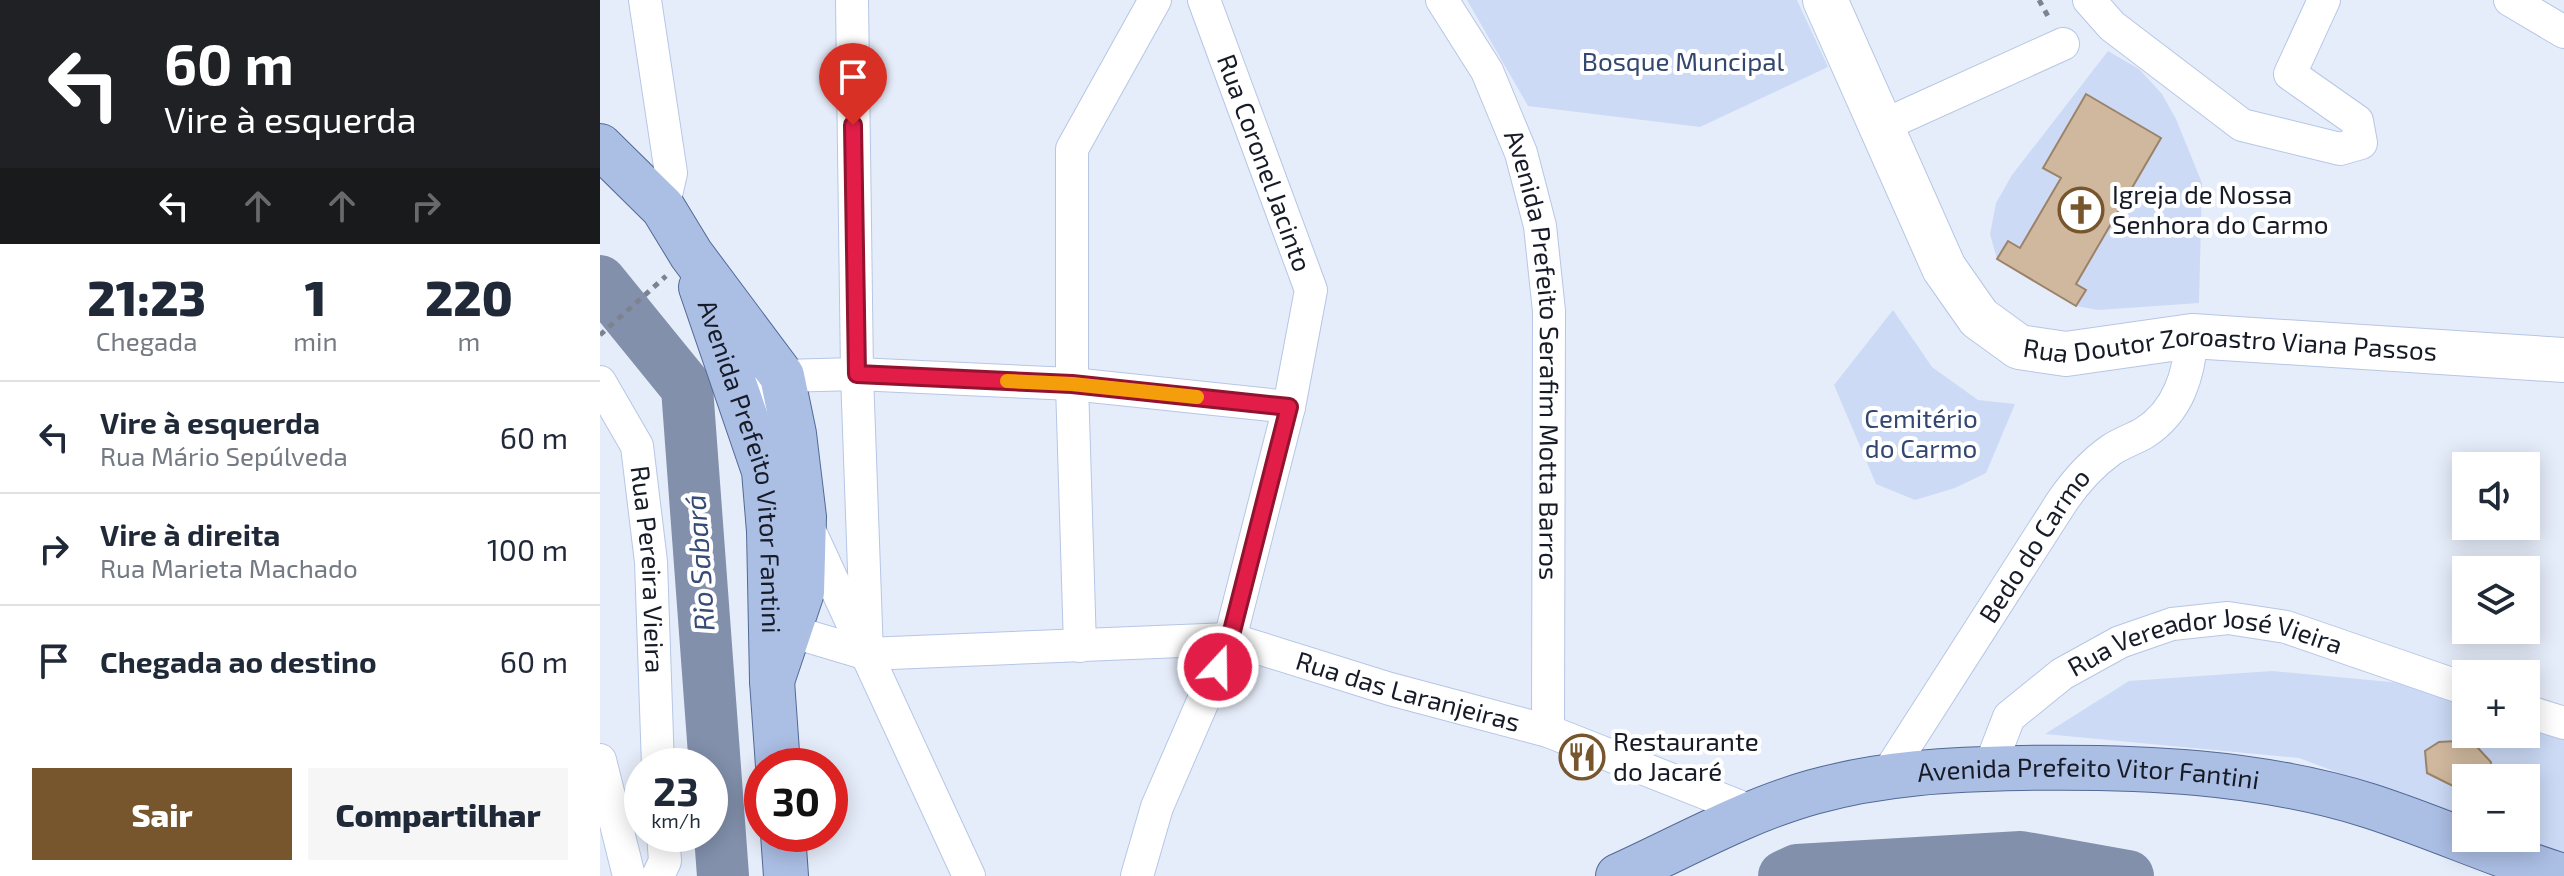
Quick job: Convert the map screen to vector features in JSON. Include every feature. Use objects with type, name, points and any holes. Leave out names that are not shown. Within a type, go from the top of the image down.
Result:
[{"type":"main road","name":"Rua Doutor Zoroastro Viana Passos","points":[[1825,0],[1944,268],[1979,318],[2019,347],[2066,354],[2192,336],[2564,360]]},
{"type":"main road","name":"Avenida Prefeito Vitor Fantini","points":[[600,146],[663,208],[680,264],[708,312],[764,471],[781,620],[772,681],[777,748]]},
{"type":"main road","name":"Avenida Prefeito Vitor Fantini","points":[[680,264],[782,376],[794,434],[804,517],[802,592],[781,620]]},
{"type":"main road","name":"Avenida Prefeito Vitor Fantini","points":[[1618,876],[1756,813],[1812,793],[1886,776],[2076,767],[2174,772],[2271,783],[2368,806],[2563,876]]},
{"type":"main road","points":[[784,852],[786,876]]},
{"type":"street","points":[[645,0],[671,173],[663,208]]},
{"type":"street","points":[[852,0],[857,374],[867,654]]},
{"type":"street","points":[[1080,646],[1072,384],[1072,149],[1155,0]]},
{"type":"street","name":"Rua Coronel Jacinto","points":[[1137,876],[1157,807],[1230,639],[1289,407],[1311,290],[1204,0]]},
{"type":"street","name":"Avenida Prefeito Serafim Motta Barros","points":[[1442,0],[1487,71],[1521,153],[1540,226],[1549,311],[1548,731]]},
{"type":"street","points":[[2089,0],[2112,26],[2242,125],[2340,149],[2361,143],[2357,121],[2290,74],[2324,0]]},
{"type":"street","points":[[2510,0],[2564,32]]},
{"type":"street","points":[[1882,126],[2063,44]]},
{"type":"street","name":"Bedo do Carmo","points":[[1886,776],[2084,472],[2113,449],[2146,432],[2167,413],[2182,390],[2190,363],[2192,336]]},
{"type":"street","points":[[747,420],[765,390],[782,376],[857,374],[1072,384],[1289,407]]},
{"type":"street","name":"Rua Pereira Vieira","points":[[600,382],[637,446],[651,562],[657,748]]},
{"type":"street","points":[[804,517],[969,876]]},
{"type":"street","name":"Rua Vereador José Vieira","points":[[1989,769],[2009,717],[2062,674],[2120,642],[2172,624],[2228,618],[2286,627],[2452,684]]},
{"type":"street","name":"Rua das Laranjeiras","points":[[781,620],[867,654],[1230,639],[1390,689],[1548,731],[1756,813]]},
{"type":"street","points":[[2540,715],[2564,723]]},
{"type":"street","points":[[600,760],[629,876]]},
{"type":"street","points":[[658,876],[665,861],[664,852]]},
{"type":"path","points":[[600,335],[680,264]]},
{"type":"green space","name":"Bosque Muncipal","points":[[1467,0],[1797,0],[1828,67],[1700,127],[1528,106]]},
{"type":"green space","points":[[2108,51],[2139,69],[2162,94],[2176,119],[2202,183],[2199,303],[2098,310],[2076,306],[1997,259],[1990,234],[1996,203],[2012,175]]},
{"type":"green space","name":"Cemitério do Carmo","points":[[1893,310],[1932,367],[1978,400],[2015,404],[1986,473],[1955,488],[1915,500],[1876,484],[1834,385]]},
{"type":"green space","points":[[2272,671],[2452,688],[2452,748],[2540,748],[2540,711],[2564,719],[2564,858],[2540,849],[2540,764],[2452,764],[2452,816],[2299,758],[2045,734],[2129,681]]},
{"type":"building","name":"Igreja de Nossa Senhora do Carmo","points":[[2086,94],[2161,138],[2076,284],[2086,290],[2076,306],[1997,259],[2008,241],[2020,248],[2061,178],[2043,168]]},
{"type":"building","points":[[2452,741],[2452,748],[2478,748],[2491,764],[2452,764],[2452,786],[2427,773],[2425,751],[2439,742]]},
{"type":"waterway","name":"Rio Sabará","points":[[600,281],[687,388],[723,876]]},
{"type":"waterway","name":"Rio Sabará","points":[[1784,876],[1797,870],[2021,857],[2128,876]]},
{"type":"slow traffic","points":[[1007,381],[1072,384],[1197,397]]},
{"type":"place","name":"Igreja de Nossa Senhora do Carmo","points":[[2081,210]]},
{"type":"place","name":"Restaurante do Jacaré","points":[[1582,757]]},
{"type":"route","points":[[853,125],[857,374],[1072,384],[1289,407],[1230,639],[1218,667]]}]
